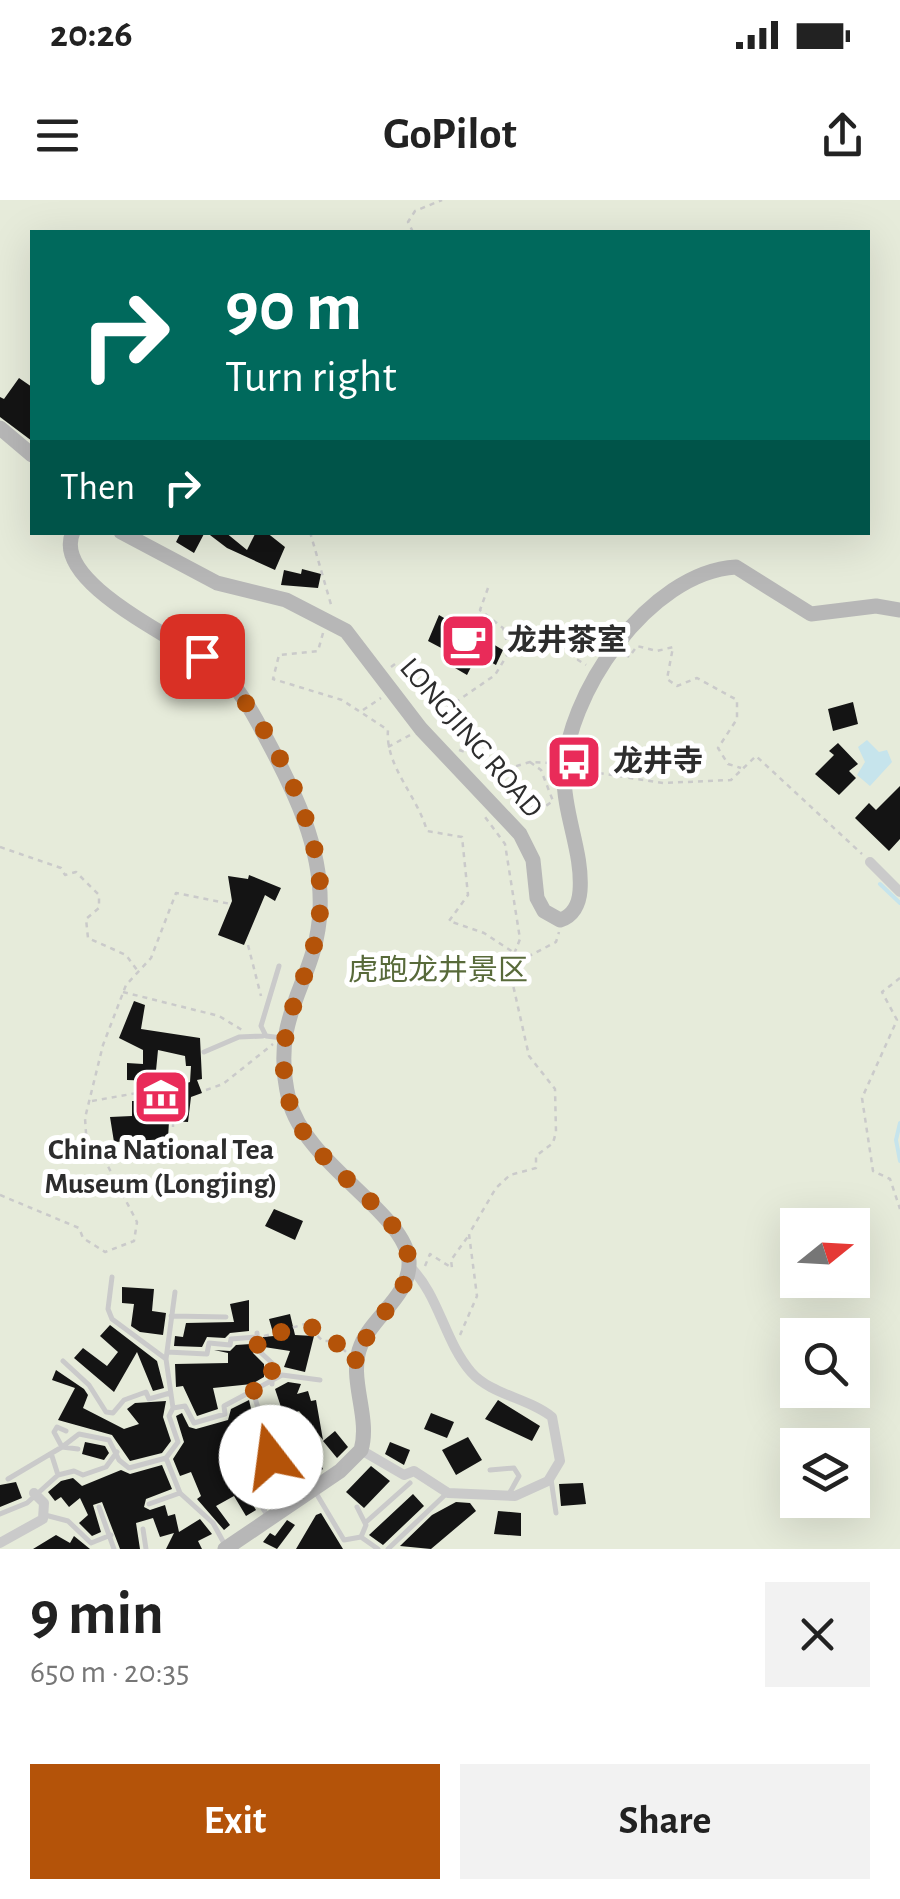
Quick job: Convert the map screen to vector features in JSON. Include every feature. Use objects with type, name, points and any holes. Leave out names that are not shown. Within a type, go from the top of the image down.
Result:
[{"type":"street","points":[[0,428],[30,453]]},
{"type":"street","points":[[73,535],[72,550],[92,584],[124,612],[202,656],[233,684],[296,795],[314,853],[320,910],[274,1037],[290,1102],[305,1136],[396,1230],[451,1348],[482,1382],[552,1417],[560,1461],[538,1488],[507,1497],[448,1492],[414,1471],[404,1475],[361,1450]]},
{"type":"street","name":"LONGJING ROAD","points":[[127,535],[218,583],[286,600],[340,627],[421,730],[520,834],[533,860],[537,898],[544,911],[556,918],[567,918],[574,910],[581,888],[566,805],[564,766],[575,714],[615,648],[649,612],[690,581],[725,568],[748,571],[811,614],[876,606],[900,610]]},
{"type":"street","points":[[870,862],[900,892]]},
{"type":"street","points":[[226,1549],[313,1489],[361,1450],[364,1432],[356,1364],[360,1346],[414,1270]]},
{"type":"street","points":[[0,1543],[45,1515],[44,1503],[34,1493]]},
{"type":"lane","points":[[274,1037],[262,1026],[279,966]]},
{"type":"lane","points":[[204,1052],[246,1035],[274,1037]]},
{"type":"lane","points":[[112,1277],[108,1309],[112,1319],[167,1356],[207,1354],[208,1343],[230,1345],[230,1339],[257,1335],[258,1350],[272,1363],[272,1384]]},
{"type":"lane","points":[[8,1479],[52,1456],[70,1436],[84,1434],[109,1440],[124,1467],[166,1458],[178,1442],[169,1416],[173,1408],[167,1356],[175,1292]]},
{"type":"lane","points":[[171,1316],[226,1317]]},
{"type":"lane","points":[[64,1361],[89,1385],[106,1412],[113,1413],[124,1400],[146,1392],[148,1398],[170,1393]]},
{"type":"lane","points":[[173,1408],[184,1406],[194,1423],[225,1414],[224,1406],[272,1384],[282,1375],[320,1380]]},
{"type":"lane","points":[[252,1489],[274,1471],[256,1429],[260,1415],[253,1391]]},
{"type":"lane","points":[[62,1447],[54,1432],[57,1427],[66,1431]]},
{"type":"lane","points":[[62,1447],[78,1449]]},
{"type":"lane","points":[[0,1514],[27,1503],[58,1475],[74,1471],[82,1476],[106,1468],[116,1452]]},
{"type":"lane","points":[[229,1454],[268,1519]]},
{"type":"lane","points":[[52,1456],[58,1475]]},
{"type":"lane","points":[[166,1458],[180,1493],[213,1523],[226,1549]]},
{"type":"lane","points":[[490,1470],[514,1468],[519,1476],[507,1497]]},
{"type":"lane","points":[[551,1476],[556,1513]]},
{"type":"lane","points":[[361,1537],[365,1523],[410,1483]]},
{"type":"lane","points":[[313,1489],[344,1540],[361,1537],[378,1549]]},
{"type":"lane","points":[[388,1549],[448,1492]]},
{"type":"lane","points":[[149,1504],[180,1493]]},
{"type":"lane","points":[[99,1507],[114,1549]]},
{"type":"lane","points":[[357,1507],[365,1523]]},
{"type":"lane","points":[[45,1515],[68,1521],[91,1542],[112,1535]]},
{"type":"lane","points":[[143,1529],[146,1549]]},
{"type":"path","points":[[412,230],[408,222],[415,211],[442,200]]},
{"type":"path","points":[[311,535],[340,627],[320,634],[318,650],[278,655],[273,680],[342,700],[388,730],[386,748],[400,778],[419,801],[427,831],[462,838],[468,895],[450,921],[484,933],[514,953]]},
{"type":"path","points":[[488,588],[480,610],[503,628],[509,651]]},
{"type":"path","points":[[379,676],[395,664],[440,713],[495,675],[521,632],[541,626],[576,636],[583,647],[578,660],[593,669],[593,682]]},
{"type":"path","points":[[615,648],[629,657],[637,646],[657,651],[673,647],[668,679],[677,686],[698,678],[737,700],[736,718],[718,748],[728,764],[744,768]]},
{"type":"path","points":[[362,711],[390,692]]},
{"type":"path","points":[[386,748],[421,730]]},
{"type":"path","points":[[442,751],[468,749],[498,766],[530,762],[615,779],[663,783],[731,780],[756,756],[870,862]]},
{"type":"path","points":[[513,767],[515,786],[530,807],[540,810],[553,801],[541,770],[530,762]]},
{"type":"path","points":[[414,1270],[430,1254],[452,1268],[451,1260],[496,1188],[510,1174],[536,1168],[536,1156],[553,1143],[556,1132],[555,1089],[529,1056],[509,967],[520,939],[505,844],[478,806]]},
{"type":"path","points":[[0,846],[61,868],[65,875],[76,872],[99,896],[99,908],[86,919],[88,938],[126,955],[138,971]]},
{"type":"path","points":[[0,1195],[79,1228],[84,1238],[105,1252],[134,1241],[137,1222],[100,1151],[87,1148],[89,1102],[123,992],[150,958],[176,893],[232,904]]},
{"type":"path","points":[[509,967],[556,942],[556,918]]},
{"type":"path","points":[[248,945],[255,984],[268,1001]]},
{"type":"path","points":[[900,978],[882,992],[897,1020],[862,1098],[873,1171],[890,1180],[900,1209]]},
{"type":"path","points":[[123,992],[219,1016],[238,1024],[246,1035]]},
{"type":"path","points":[[206,1090],[223,1084],[274,1037]]},
{"type":"path","points":[[89,1102],[136,1093],[185,1072]]},
{"type":"path","points":[[157,1107],[158,1082]]},
{"type":"path","points":[[151,1122],[153,1106],[173,1108],[173,1127]]},
{"type":"path","points":[[451,1348],[471,1319],[477,1296],[469,1234]]},
{"type":"path","points":[[257,1335],[311,1326],[323,1341],[335,1341],[348,1358],[355,1354],[356,1364]]},
{"type":"green space","name":"虎跑龙井景区","points":[[0,200],[900,200],[900,1549],[0,1549]]},
{"type":"water","points":[[867,740],[879,752],[887,750],[892,762],[870,786],[857,775],[865,762],[858,747]]},
{"type":"building","points":[[19,378],[30,386],[30,440],[0,417],[0,397],[4,399]]},
{"type":"building","points":[[180,535],[203,535],[194,553],[176,542]]},
{"type":"building","points":[[210,535],[229,535],[247,550],[254,535],[270,535],[285,547],[275,570],[227,548]]},
{"type":"building","points":[[302,569],[321,574],[318,588],[281,585],[284,570],[301,574]]},
{"type":"building","points":[[439,615],[456,625],[445,650],[428,641]]},
{"type":"building","points":[[481,637],[503,650],[496,665],[474,653]]},
{"type":"building","points":[[450,647],[474,661],[467,675],[443,661]]},
{"type":"building","points":[[853,702],[858,724],[833,731],[828,709]]},
{"type":"building","points":[[838,743],[858,764],[849,771],[856,778],[839,795],[815,774],[834,755],[829,751]]},
{"type":"building","points":[[900,786],[900,839],[889,851],[855,818],[869,803],[876,810]]},
{"type":"building","points":[[249,875],[281,888],[275,901],[265,895],[244,945],[218,935],[232,901],[228,876],[248,879]]},
{"type":"building","points":[[134,1001],[145,1005],[141,1029],[200,1038],[202,1079],[197,1080],[202,1093],[191,1097],[188,1122],[169,1121],[168,1139],[114,1142],[110,1117],[132,1116],[132,1101],[161,1101],[161,1090],[183,1092],[181,1085],[190,1082],[191,1066],[186,1066],[185,1056],[158,1050],[155,1081],[127,1080],[127,1063],[143,1064],[143,1050],[119,1038]]},
{"type":"building","points":[[274,1209],[303,1221],[295,1240],[265,1226]]},
{"type":"building","points":[[122,1287],[154,1289],[152,1311],[166,1313],[163,1335],[140,1332],[131,1326],[134,1304],[122,1303]]},
{"type":"building","points":[[249,1300],[249,1331],[230,1333],[225,1338],[207,1337],[202,1347],[174,1346],[175,1336],[183,1337],[186,1323],[234,1322],[230,1304]]},
{"type":"building","points":[[290,1314],[295,1335],[314,1336],[305,1372],[284,1367],[290,1351],[264,1347],[263,1337],[274,1336],[269,1319]]},
{"type":"building","points":[[110,1325],[157,1361],[164,1388],[153,1391],[137,1352],[114,1392],[74,1358],[83,1348],[107,1366],[118,1352],[100,1336]]},
{"type":"building","points":[[251,1344],[253,1353],[264,1364],[264,1377],[252,1384],[213,1388],[218,1409],[197,1416],[183,1386],[176,1387],[175,1364],[228,1363],[228,1353],[214,1350],[230,1351],[236,1345]]},
{"type":"building","points":[[56,1370],[84,1389],[88,1395],[83,1408],[124,1429],[139,1424],[127,1409],[135,1403],[166,1401],[163,1417],[171,1441],[162,1453],[130,1461],[112,1435],[58,1420],[75,1388],[52,1380]]},
{"type":"building","points":[[288,1382],[301,1384],[297,1394],[308,1391],[311,1401],[316,1400],[323,1440],[299,1411],[272,1422],[278,1442],[270,1445],[263,1428],[266,1415],[282,1410],[275,1389]]},
{"type":"building","points":[[249,1400],[253,1417],[241,1424],[244,1429],[229,1435],[234,1450],[227,1448],[223,1455],[256,1510],[246,1516],[234,1496],[216,1506],[230,1525],[224,1530],[197,1499],[201,1496],[191,1472],[180,1476],[173,1459],[184,1442],[176,1416],[182,1413],[189,1427],[196,1429],[228,1420],[231,1409]]},
{"type":"building","points":[[498,1400],[540,1426],[532,1441],[485,1419]]},
{"type":"building","points":[[431,1413],[454,1422],[447,1438],[424,1429]]},
{"type":"building","points":[[335,1431],[348,1447],[337,1458],[323,1441]]},
{"type":"building","points":[[308,1432],[323,1469],[302,1483],[294,1452],[281,1456],[276,1443]]},
{"type":"building","points":[[468,1437],[482,1460],[456,1475],[442,1450]]},
{"type":"building","points":[[85,1442],[105,1446],[109,1453],[104,1460],[82,1454]]},
{"type":"building","points":[[390,1442],[410,1450],[404,1465],[385,1454]]},
{"type":"building","points":[[250,1447],[264,1471],[252,1480],[237,1455]]},
{"type":"building","points":[[162,1465],[172,1489],[146,1499],[144,1507],[150,1510],[165,1505],[168,1516],[175,1514],[179,1532],[200,1519],[212,1534],[198,1541],[202,1549],[166,1549],[174,1533],[160,1537],[153,1518],[136,1523],[140,1549],[120,1549],[102,1502],[93,1505],[101,1532],[92,1536],[79,1523],[88,1515],[80,1498],[69,1507],[61,1497],[55,1501],[48,1492],[61,1481],[73,1478],[82,1486],[121,1470],[130,1474]]},
{"type":"building","points":[[371,1466],[390,1481],[364,1508],[346,1492]]},
{"type":"building","points":[[16,1482],[22,1498],[0,1507],[0,1485]]},
{"type":"building","points":[[583,1483],[586,1504],[561,1506],[559,1484]]},
{"type":"building","points":[[413,1494],[424,1506],[383,1545],[369,1535]]},
{"type":"building","points":[[456,1502],[470,1503],[476,1511],[431,1549],[400,1546],[432,1515]]},
{"type":"building","points":[[498,1511],[521,1513],[521,1536],[494,1534]]},
{"type":"building","points":[[321,1513],[343,1549],[296,1549],[316,1515]]},
{"type":"building","points":[[287,1520],[295,1525],[277,1549],[263,1542],[270,1533],[275,1536]]},
{"type":"building","points":[[56,1535],[70,1543],[74,1536],[90,1549],[33,1549]]},
{"type":"waterway","points":[[880,884],[900,903]]},
{"type":"waterway","points":[[900,1123],[896,1140],[900,1161]]},
{"type":"place","name":"龙井茶室","points":[[468,641]]},
{"type":"place","name":"龙井寺","points":[[574,762]]},
{"type":"place","name":"China National Tea Museum (Longjing)","points":[[161,1097]]},
{"type":"route","points":[[202,656],[233,684],[256,720],[296,795],[314,853],[320,910],[283,1038],[290,1102],[305,1136],[396,1230],[410,1266],[402,1288],[360,1346],[356,1364],[355,1354],[348,1358],[335,1341],[323,1341],[305,1324],[257,1337],[258,1350],[272,1363],[272,1384],[253,1391],[260,1415],[256,1429],[271,1457]]}]
